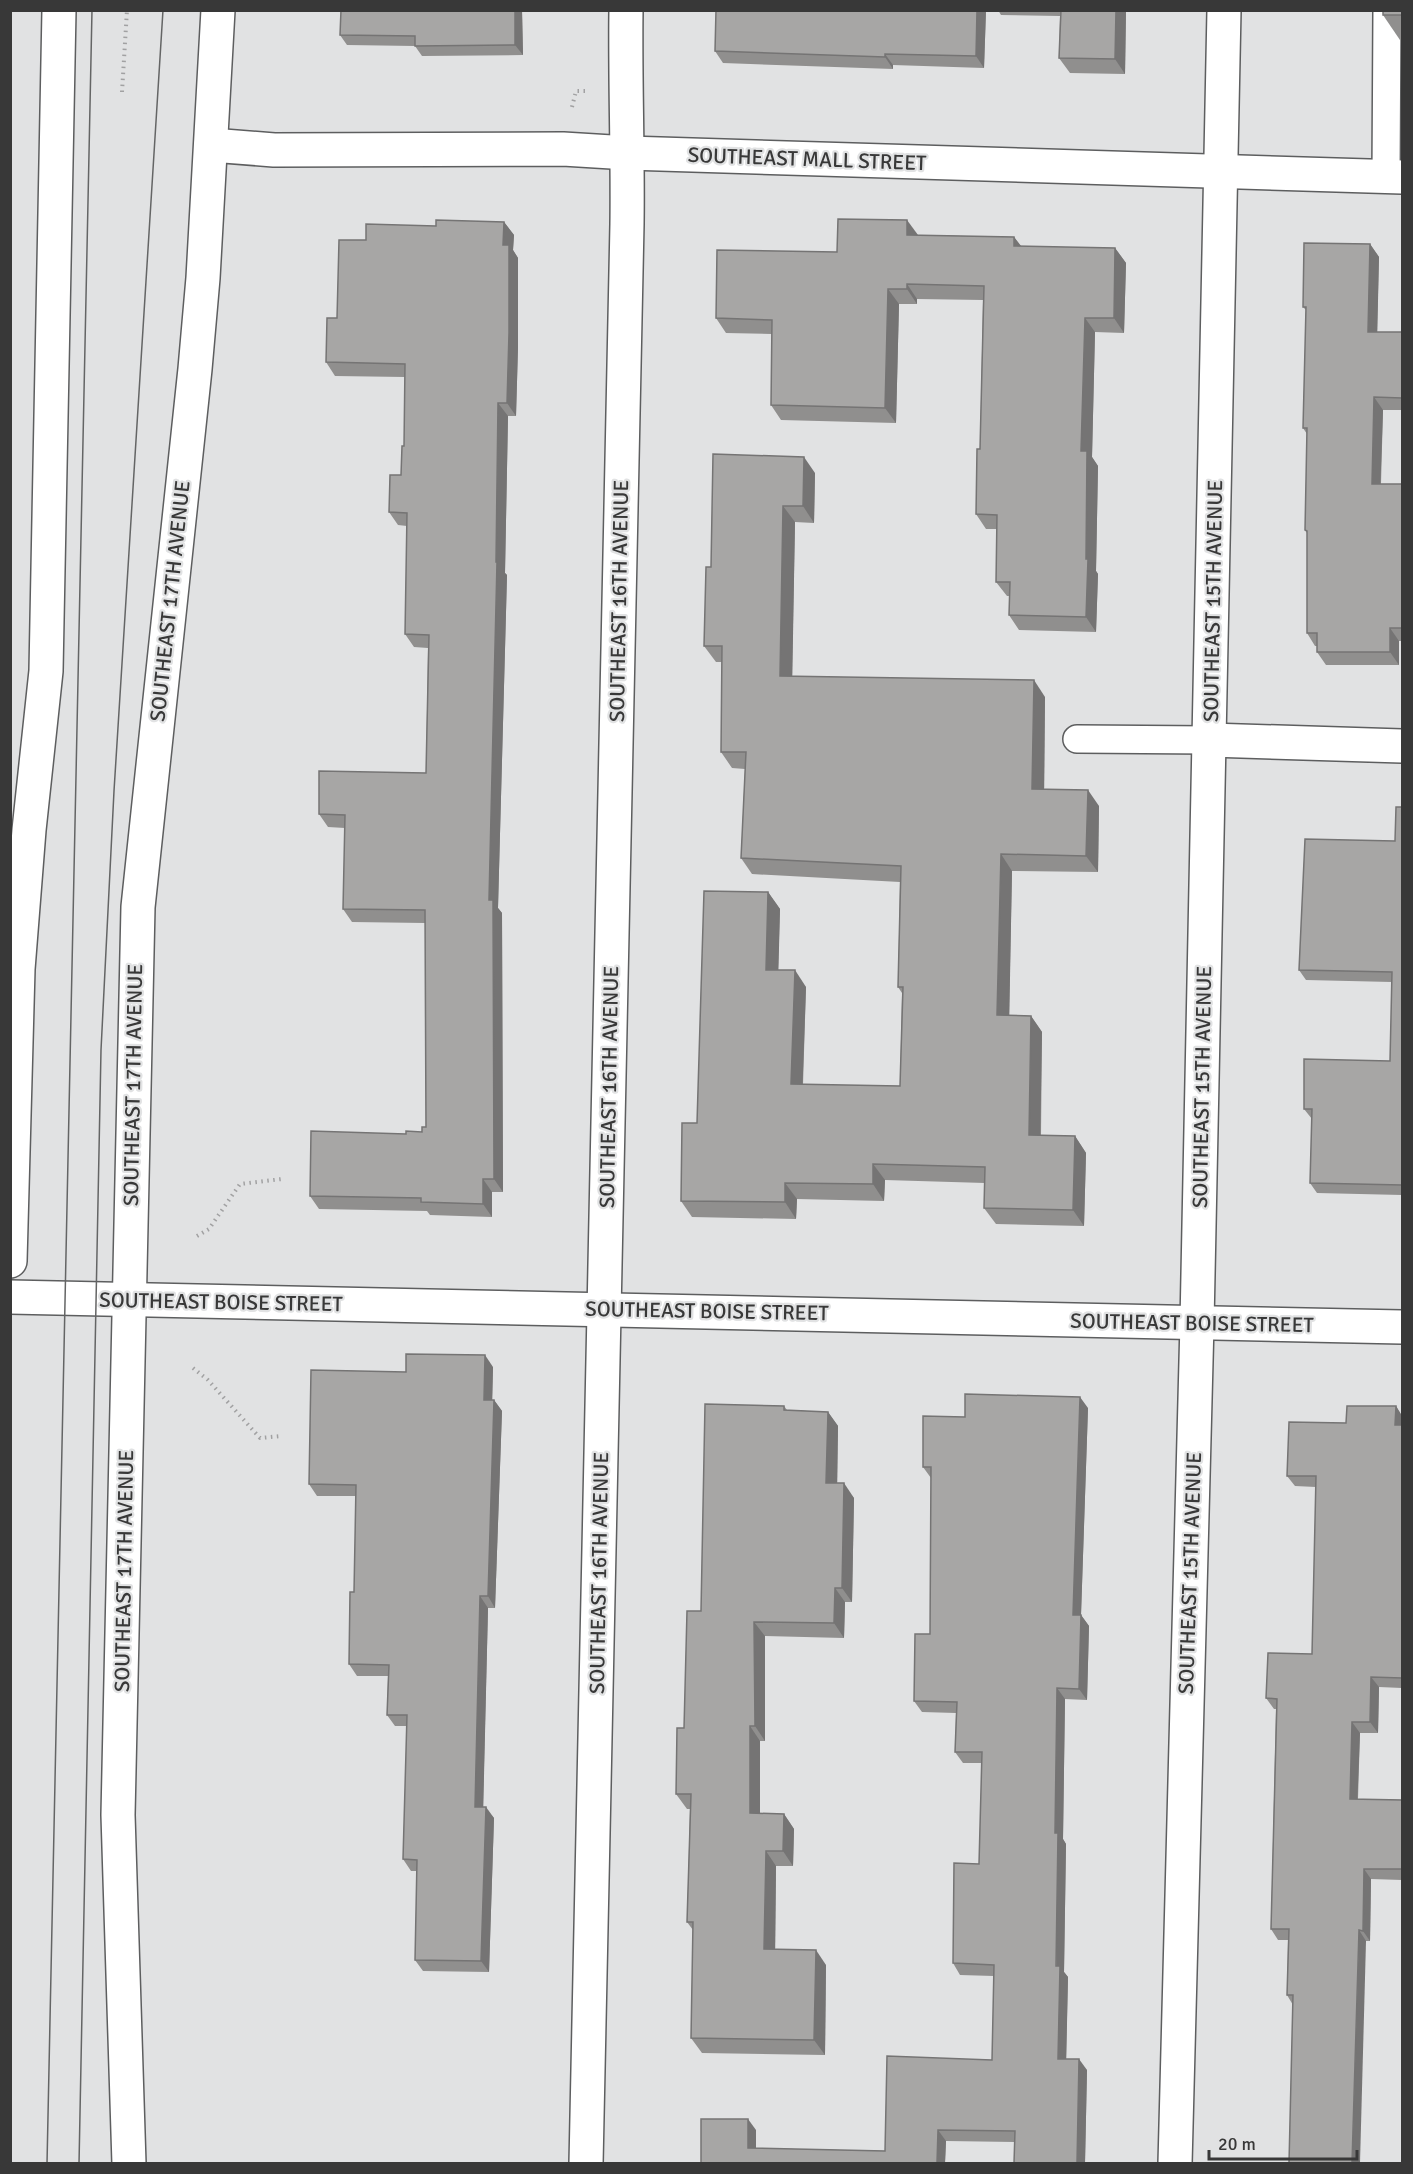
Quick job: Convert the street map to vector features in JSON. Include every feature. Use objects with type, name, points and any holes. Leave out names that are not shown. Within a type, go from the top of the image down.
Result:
[{"type":"street","points":[[10,1261],[18,969],[29,830],[46,671],[58,10]]},
{"type":"street","name":"SOUTHEAST 17TH AVENUE","points":[[129,2163],[118,1815],[138,907],[195,369],[218,10]]},
{"type":"street","name":"SOUTHEAST 16TH AVENUE","points":[[586,2163],[628,153],[625,90],[626,10]]},
{"type":"street","name":"SOUTHEAST 15TH AVENUE","points":[[1174,2163],[1197,1323],[1224,10]]},
{"type":"street","name":"SOUTHEAST MALL STREET","points":[[211,145],[274,150],[563,149],[628,153],[1394,177]]},
{"type":"street","points":[[1210,740],[1402,746]]},
{"type":"street","name":"SOUTHEAST BOISE STREET","points":[[10,1297],[1402,1327]]},
{"type":"lane","points":[[1387,10],[1394,177]]},
{"type":"lane","points":[[1077,739],[1210,740]]},
{"type":"path","points":[[122,92],[127,10]]},
{"type":"path","points":[[197,1236],[209,1228],[240,1184],[282,1179]]},
{"type":"path","points":[[193,1368],[208,1380],[260,1438],[281,1436]]},
{"type":"building","points":[[341,10],[515,10],[515,45],[415,46],[415,36],[340,35]]},
{"type":"building","points":[[716,10],[977,10],[976,56],[885,54],[885,57],[715,51]]},
{"type":"building","points":[[1061,10],[1116,10],[1115,59],[1059,58]]},
{"type":"building","points":[[1383,10],[1402,10],[1402,15],[1383,15]]},
{"type":"building","points":[[838,219],[907,220],[907,235],[1014,237],[1014,246],[1115,248],[1114,318],[1085,318],[1081,451],[1087,451],[1086,617],[1009,615],[1010,582],[996,582],[997,515],[976,514],[984,286],[907,284],[907,289],[888,289],[885,408],[771,405],[772,320],[716,318],[717,250],[837,252]]},
{"type":"building","points":[[436,220],[504,222],[503,245],[509,245],[507,403],[498,403],[497,562],[489,900],[493,900],[494,1179],[483,1179],[483,1204],[421,1202],[421,1198],[310,1196],[311,1131],[406,1134],[406,1131],[422,1132],[422,1127],[426,1127],[425,910],[343,909],[345,815],[319,814],[319,771],[426,773],[429,635],[405,634],[407,513],[389,512],[390,475],[401,475],[402,446],[404,446],[405,364],[326,362],[327,318],[337,318],[339,240],[366,240],[366,224],[436,226]]},
{"type":"building","points":[[1304,243],[1370,244],[1368,332],[1402,332],[1402,398],[1374,397],[1372,484],[1402,484],[1402,628],[1390,628],[1390,652],[1317,652],[1317,633],[1307,633],[1307,531],[1305,530],[1307,428],[1303,428],[1306,307],[1303,307]]},
{"type":"building","points":[[713,454],[804,457],[803,506],[783,506],[780,676],[1034,680],[1032,789],[1088,790],[1086,856],[1001,854],[997,1015],[1031,1016],[1029,1135],[1075,1136],[1073,1210],[984,1208],[985,1167],[873,1164],[873,1184],[785,1183],[785,1202],[681,1201],[682,1123],[697,1123],[704,891],[768,892],[766,970],[795,970],[791,1084],[900,1086],[903,987],[898,987],[901,866],[741,858],[746,752],[721,752],[722,646],[704,646],[706,567],[711,567]]},
{"type":"building","points":[[1396,807],[1402,807],[1402,1185],[1310,1183],[1312,1109],[1304,1109],[1304,1059],[1390,1061],[1392,972],[1299,970],[1305,839],[1395,841]]},
{"type":"building","points":[[406,1354],[485,1355],[484,1400],[494,1400],[488,1596],[480,1596],[475,1807],[486,1807],[481,1961],[415,1960],[417,1860],[403,1859],[407,1715],[387,1715],[389,1665],[349,1664],[350,1592],[354,1592],[356,1485],[309,1484],[311,1370],[406,1372]]},
{"type":"building","points":[[965,1394],[1080,1397],[1073,1615],[1081,1615],[1079,1689],[1057,1688],[1055,1833],[1058,1833],[1056,1966],[1060,1966],[1058,2059],[1079,2059],[1077,2163],[1014,2163],[1015,2131],[938,2130],[937,2163],[701,2163],[701,2119],[748,2119],[748,2148],[885,2151],[887,2056],[992,2060],[994,1965],[953,1963],[954,1863],[979,1864],[982,1752],[955,1752],[957,1702],[914,1701],[915,1634],[930,1634],[931,1467],[923,1467],[923,1416],[965,1417]]},
{"type":"building","points":[[705,1404],[784,1406],[784,1410],[828,1412],[826,1483],[844,1483],[842,1588],[835,1588],[834,1623],[754,1622],[755,1726],[750,1726],[750,1813],[784,1814],[783,1851],[766,1851],[764,1949],[816,1950],[814,2040],[691,2038],[693,1922],[687,1922],[691,1794],[676,1794],[677,1728],[684,1728],[687,1611],[701,1611]]},
{"type":"building","points":[[1347,1406],[1396,1406],[1395,1425],[1402,1425],[1402,1678],[1371,1677],[1370,1722],[1352,1722],[1350,1799],[1402,1800],[1402,1869],[1364,1869],[1363,1931],[1359,1930],[1352,2163],[1289,2163],[1293,1995],[1287,1995],[1289,1929],[1271,1929],[1277,1699],[1266,1698],[1268,1653],[1312,1654],[1316,1476],[1287,1476],[1289,1422],[1346,1423]]},
{"type":"tram line","points":[[47,2164],[92,10]]},
{"type":"tram line","points":[[79,2164],[101,1050],[114,791],[163,10]]}]
